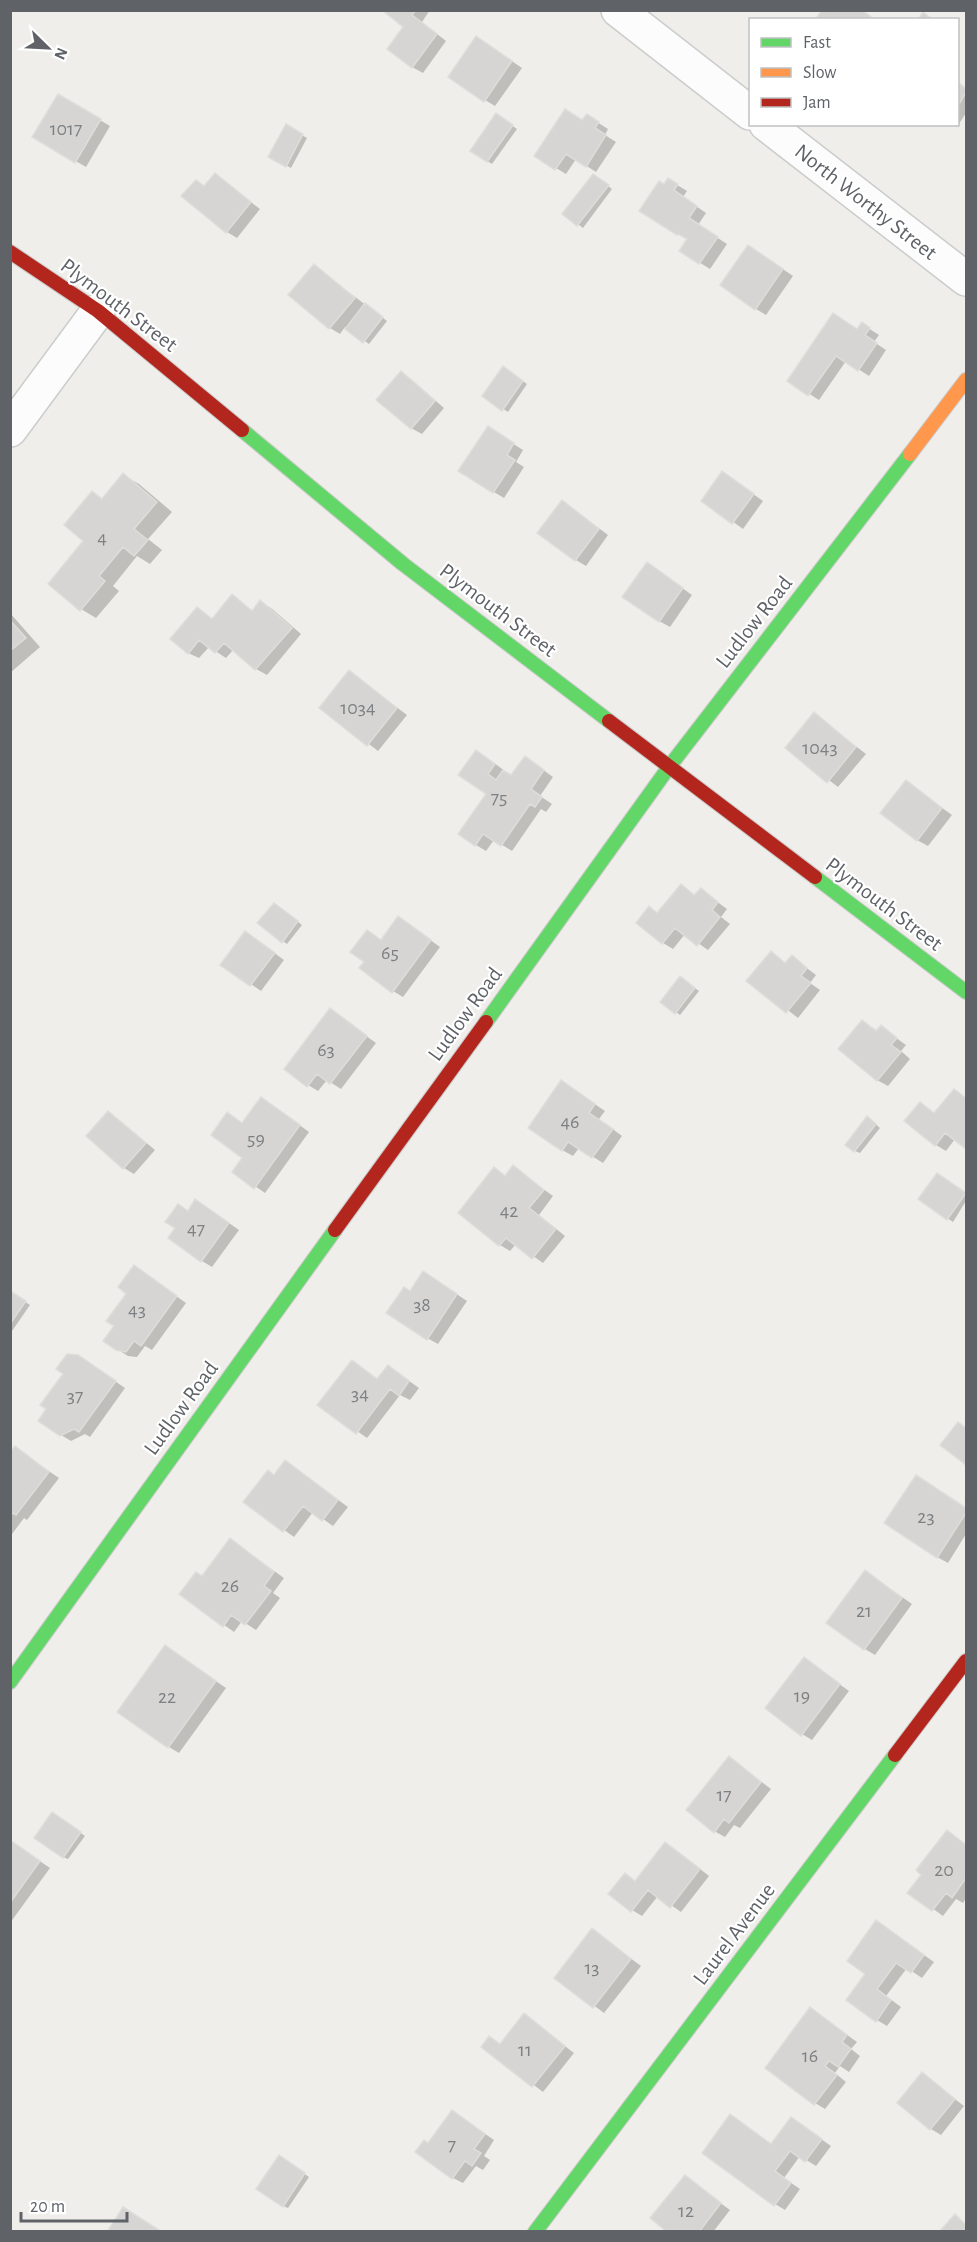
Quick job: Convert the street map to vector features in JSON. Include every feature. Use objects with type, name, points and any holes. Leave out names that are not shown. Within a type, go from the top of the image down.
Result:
[{"type":"street","points":[[618,10],[749,112]]},
{"type":"street","name":"North Worthy Street","points":[[769,126],[966,279]]},
{"type":"street","name":"Plymouth Street","points":[[10,252],[98,311],[403,564],[966,992]]},
{"type":"street","points":[[10,430],[98,311]]},
{"type":"street","name":"Ludlow Road","points":[[10,1682],[669,767],[966,380]]},
{"type":"street","name":"Laurel Avenue","points":[[535,2232],[966,1661]]},
{"type":"building","points":[[382,10],[416,10],[412,15],[437,34],[412,68],[387,49],[403,27]]},
{"type":"building","points":[[822,10],[862,10],[872,18],[816,18]]},
{"type":"building","points":[[923,12],[930,18],[919,18]]},
{"type":"building","points":[[476,36],[512,61],[484,102],[448,77]]},
{"type":"building","points":[[959,83],[966,89],[959,104]]},
{"type":"building","points":[[58,94],[101,119],[75,163],[32,137]]},
{"type":"building","points":[[565,109],[582,120],[587,114],[599,122],[595,128],[606,135],[586,167],[566,154],[555,170],[534,156]]},
{"type":"building","points":[[496,113],[513,125],[487,162],[470,151]]},
{"type":"building","points":[[286,124],[303,134],[286,167],[268,157]]},
{"type":"building","points":[[215,173],[251,202],[226,233],[181,196],[196,180],[204,186]]},
{"type":"building","points":[[593,174],[609,185],[577,226],[562,214]]},
{"type":"building","points":[[668,178],[678,184],[674,190],[697,206],[689,218],[718,237],[699,264],[679,251],[687,239],[639,211],[659,181],[664,184]]},
{"type":"building","points":[[748,245],[783,269],[755,310],[720,285]]},
{"type":"building","points":[[314,264],[355,298],[329,329],[288,295]]},
{"type":"building","points":[[365,303],[383,317],[363,343],[345,329]]},
{"type":"building","points":[[833,313],[857,329],[862,322],[870,328],[865,335],[877,343],[858,371],[836,356],[808,396],[787,381]]},
{"type":"building","points":[[503,366],[523,381],[502,411],[482,396]]},
{"type":"building","points":[[401,371],[435,401],[411,429],[376,400]]},
{"type":"building","points":[[488,426],[514,443],[507,455],[515,460],[493,493],[458,471]]},
{"type":"building","points":[[722,471],[754,494],[732,524],[701,501]]},
{"type":"building","points":[[123,473],[157,502],[134,529],[148,540],[134,556],[123,547],[99,576],[105,581],[80,611],[48,584],[83,541],[64,525],[92,491],[102,499]]},
{"type":"building","points":[[562,500],[599,529],[575,561],[537,533]]},
{"type":"building","points":[[647,562],[683,588],[659,622],[622,597]]},
{"type":"building","points":[[232,594],[252,611],[260,600],[292,628],[255,670],[224,643],[215,653],[199,640],[188,654],[170,639],[197,607],[212,619]]},
{"type":"building","points":[[10,620],[26,638],[10,651]]},
{"type":"building","points":[[349,670],[397,708],[367,746],[319,708]]},
{"type":"building","points":[[814,712],[856,747],[827,783],[785,748]]},
{"type":"building","points":[[476,750],[495,764],[488,774],[496,780],[503,770],[511,775],[525,756],[544,770],[531,789],[542,797],[535,807],[530,804],[501,846],[483,834],[475,846],[458,834],[486,794],[458,775]]},
{"type":"building","points":[[906,780],[942,808],[917,841],[880,813]]},
{"type":"building","points":[[681,884],[694,895],[701,888],[718,902],[712,910],[720,917],[697,946],[675,928],[662,944],[636,923],[649,906],[657,913]]},
{"type":"building","points":[[274,903],[298,921],[282,943],[257,923]]},
{"type":"building","points":[[398,916],[431,940],[392,993],[359,968],[364,962],[350,952],[367,930],[381,940]]},
{"type":"building","points":[[245,931],[275,953],[250,986],[220,965]]},
{"type":"building","points":[[771,951],[785,963],[792,955],[807,968],[801,976],[811,983],[786,1013],[746,981]]},
{"type":"building","points":[[680,976],[695,988],[675,1014],[660,1002]]},
{"type":"building","points":[[330,1008],[367,1036],[330,1084],[317,1074],[307,1087],[284,1069]]},
{"type":"building","points":[[862,1020],[876,1031],[881,1025],[897,1038],[891,1045],[901,1052],[877,1081],[838,1049]]},
{"type":"building","points":[[561,1080],[595,1104],[589,1113],[613,1129],[592,1158],[568,1142],[562,1151],[528,1128]]},
{"type":"building","points":[[954,1089],[966,1098],[966,1149],[945,1133],[935,1146],[904,1121],[920,1102],[934,1113]]},
{"type":"building","points":[[261,1097],[300,1125],[254,1189],[232,1172],[242,1158],[211,1135],[227,1112],[242,1123]]},
{"type":"building","points":[[108,1111],[146,1143],[123,1169],[86,1136]]},
{"type":"building","points":[[867,1116],[876,1124],[854,1152],[845,1145]]},
{"type":"building","points":[[513,1165],[544,1190],[529,1208],[556,1229],[532,1259],[506,1238],[499,1246],[458,1213],[494,1167],[505,1176]]},
{"type":"building","points":[[937,1173],[966,1193],[947,1220],[918,1199]]},
{"type":"building","points":[[195,1199],[229,1223],[201,1262],[168,1238],[175,1228],[165,1222],[178,1204],[188,1211]]},
{"type":"building","points":[[134,1265],[177,1296],[141,1346],[134,1341],[126,1352],[116,1350],[103,1341],[114,1326],[106,1321],[126,1294],[118,1287]]},
{"type":"building","points":[[423,1271],[457,1294],[427,1340],[386,1313],[404,1287],[410,1291]]},
{"type":"building","points":[[10,1291],[26,1301],[10,1324]]},
{"type":"building","points":[[67,1354],[78,1355],[116,1381],[79,1432],[74,1429],[60,1436],[38,1421],[46,1409],[40,1405],[63,1374],[56,1369]]},
{"type":"building","points":[[352,1360],[377,1379],[388,1365],[409,1381],[399,1396],[390,1389],[356,1434],[317,1405]]},
{"type":"building","points":[[958,1422],[966,1428],[966,1465],[940,1445]]},
{"type":"building","points":[[15,1446],[49,1472],[16,1515],[13,1513],[10,1516],[10,1452]]},
{"type":"building","points":[[285,1460],[338,1500],[322,1521],[303,1506],[283,1532],[243,1502],[268,1470],[274,1475]]},
{"type":"building","points":[[916,1475],[966,1508],[966,1513],[937,1558],[884,1523]]},
{"type":"building","points":[[230,1538],[274,1572],[264,1586],[271,1591],[245,1625],[231,1615],[223,1627],[179,1594],[196,1572],[202,1576]]},
{"type":"building","points":[[865,1570],[902,1598],[864,1650],[826,1623]]},
{"type":"building","points":[[165,1645],[216,1681],[168,1748],[117,1712]]},
{"type":"building","points":[[804,1657],[840,1684],[801,1736],[765,1708]]},
{"type":"building","points":[[729,1756],[761,1782],[729,1823],[724,1819],[714,1833],[686,1810]]},
{"type":"building","points":[[52,1812],[81,1832],[63,1858],[34,1838]]},
{"type":"building","points":[[947,1830],[966,1845],[966,1878],[952,1898],[946,1893],[932,1911],[907,1893],[921,1875],[916,1870]]},
{"type":"building","points":[[10,1840],[40,1861],[10,1903]]},
{"type":"building","points":[[665,1842],[700,1869],[670,1908],[648,1890],[631,1912],[608,1894],[625,1873],[635,1881]]},
{"type":"building","points":[[876,1920],[924,1955],[911,1973],[896,1963],[877,1989],[891,2000],[876,2022],[846,2000],[865,1974],[847,1961]]},
{"type":"building","points":[[592,1928],[631,1959],[593,2008],[554,1978]]},
{"type":"building","points":[[810,2007],[847,2035],[842,2042],[851,2049],[838,2067],[829,2061],[825,2066],[837,2075],[814,2105],[765,2068]]},
{"type":"building","points":[[524,2013],[565,2046],[532,2087],[481,2047],[489,2036],[500,2044]]},
{"type":"building","points":[[922,2072],[955,2099],[930,2130],[897,2103]]},
{"type":"building","points":[[452,2110],[485,2134],[474,2149],[481,2153],[472,2166],[465,2161],[452,2179],[415,2152],[424,2140],[428,2143]]},
{"type":"building","points":[[730,2114],[771,2144],[791,2117],[822,2139],[805,2162],[790,2151],[775,2171],[791,2183],[774,2206],[702,2153]]},
{"type":"building","points":[[279,2155],[305,2173],[283,2207],[256,2189]]},
{"type":"building","points":[[685,2175],[721,2203],[699,2232],[667,2232],[650,2218]]},
{"type":"building","points":[[123,2207],[162,2232],[107,2232]]},
{"type":"building","points":[[955,2214],[966,2225],[966,2232],[939,2232]]},
{"type":"traffic: fast","points":[[242,430],[403,564],[609,721]]},
{"type":"traffic: fast","points":[[486,1022],[669,767],[910,454]]},
{"type":"traffic: fast","points":[[815,877],[966,992]]},
{"type":"traffic: fast","points":[[10,1682],[335,1230]]},
{"type":"traffic: fast","points":[[535,2232],[895,1755]]},
{"type":"traffic: slow","points":[[910,454],[966,380]]},
{"type":"traffic: jam","points":[[10,252],[98,311],[242,430]]},
{"type":"traffic: jam","points":[[609,721],[815,877]]},
{"type":"traffic: jam","points":[[335,1230],[486,1022]]},
{"type":"traffic: jam","points":[[895,1755],[966,1661]]}]
